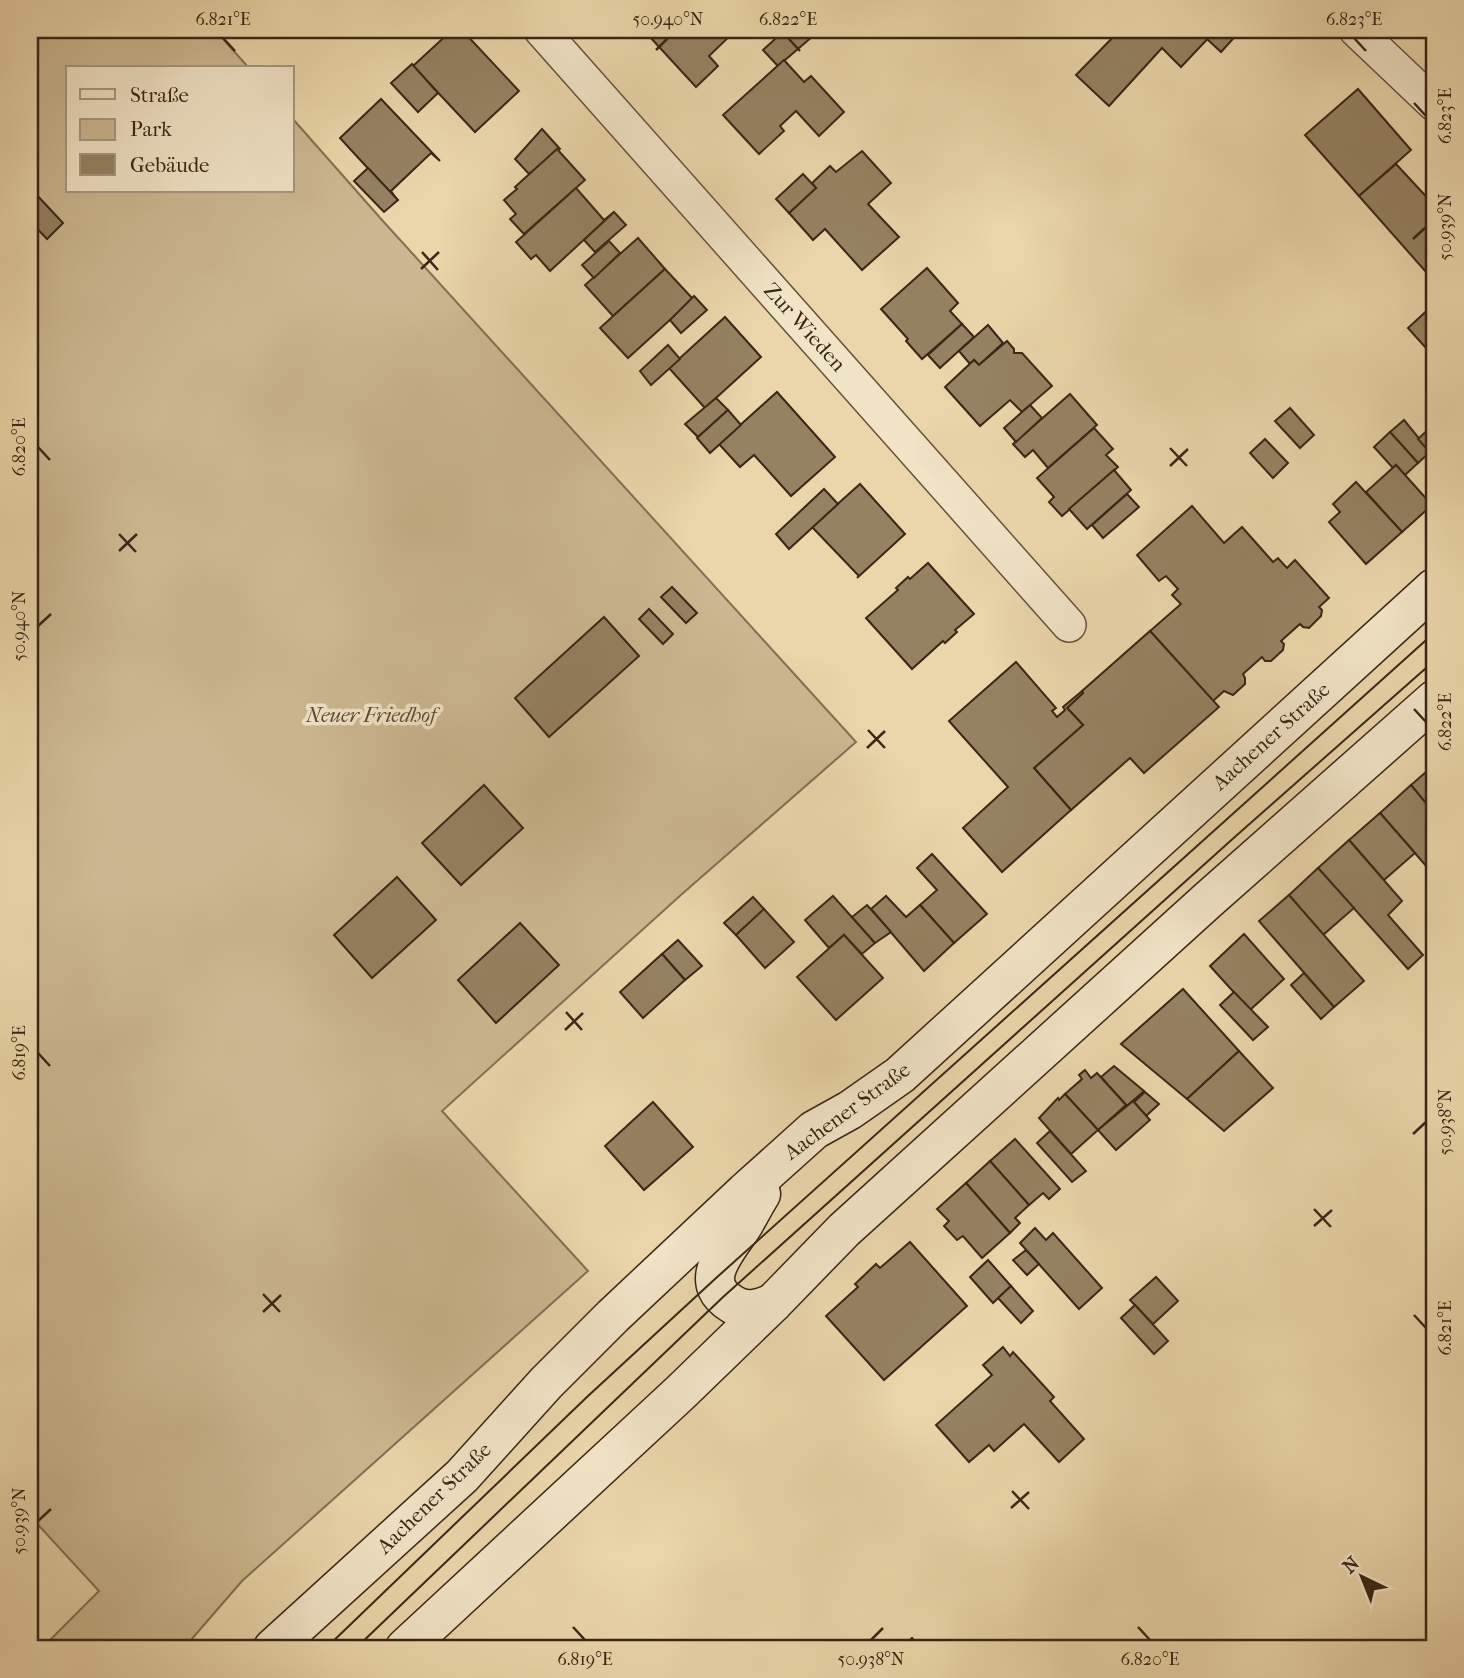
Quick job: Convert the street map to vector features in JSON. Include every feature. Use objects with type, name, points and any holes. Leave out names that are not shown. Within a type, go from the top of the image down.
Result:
[{"type":"main road","name":"Aachener Straße","points":[[273,1648],[462,1476],[612,1315],[779,1161],[814,1130],[850,1110],[900,1075],[1434,588]]},
{"type":"main road","points":[[405,1648],[680,1394],[874,1202],[1434,700]]},
{"type":"main road","points":[[773,1303],[747,1310],[735,1307],[722,1298],[716,1289],[715,1279],[721,1256],[743,1225],[779,1161]]},
{"type":"street","name":"Zur Wieden","points":[[541,30],[1069,625]]},
{"type":"street","points":[[1356,30],[1434,104]]},
{"type":"green space","name":"Neuer Friedhof","points":[[30,30],[215,30],[247,66],[66,66],[66,192],[294,192],[294,120],[856,742],[682,894],[442,1111],[588,1271],[242,1581],[184,1648],[42,1648],[99,1591],[30,1516]]},
{"type":"building","points":[[452,30],[462,30],[519,91],[475,132],[413,66]]},
{"type":"building","points":[[659,30],[736,30],[709,56],[718,66],[696,87],[650,37]]},
{"type":"building","points":[[785,30],[820,30],[778,66],[763,50]]},
{"type":"building","points":[[1120,30],[1216,30],[1181,67],[1162,48],[1109,106],[1076,75]]},
{"type":"building","points":[[1216,30],[1241,30],[1221,52],[1207,39]]},
{"type":"building","points":[[784,60],[804,82],[811,76],[844,112],[819,136],[796,111],[780,126],[784,131],[759,154],[723,115]]},
{"type":"building","points":[[412,64],[438,93],[418,112],[391,83]]},
{"type":"building","points":[[1358,89],[1411,150],[1359,196],[1305,135]]},
{"type":"building","points":[[381,99],[440,161],[431,153],[391,191],[398,201],[340,138]]},
{"type":"building","points":[[542,129],[560,149],[529,174],[515,159]]},
{"type":"building","points":[[557,149],[585,180],[524,234],[510,219],[516,214],[504,200]]},
{"type":"building","points":[[862,151],[891,183],[868,204],[899,237],[862,270],[825,229],[813,240],[789,213],[816,188],[812,183],[830,166],[836,172]]},
{"type":"building","points":[[1396,164],[1434,205],[1434,281],[1359,196]]},
{"type":"building","points":[[368,168],[398,200],[384,212],[354,181]]},
{"type":"building","points":[[803,174],[816,188],[789,213],[776,199]]},
{"type":"building","points":[[576,188],[604,220],[614,212],[550,271],[536,255],[531,259],[516,242]]},
{"type":"building","points":[[34,192],[63,223],[47,239],[30,221],[30,196]]},
{"type":"building","points":[[614,212],[626,225],[595,252],[584,240]]},
{"type":"building","points":[[638,238],[665,269],[613,316],[585,285]]},
{"type":"building","points":[[609,241],[620,253],[594,278],[582,265]]},
{"type":"building","points":[[927,268],[958,303],[950,311],[962,324],[922,359],[881,309]]},
{"type":"building","points":[[665,269],[693,299],[628,358],[600,328]]},
{"type":"building","points":[[694,296],[707,310],[681,333],[670,320]]},
{"type":"building","points":[[1432,306],[1434,308],[1434,357],[1408,328]]},
{"type":"building","points":[[725,317],[761,357],[705,408],[669,368]]},
{"type":"building","points":[[962,324],[974,337],[940,368],[928,355]]},
{"type":"building","points":[[988,325],[1003,343],[979,365],[974,360],[970,364],[959,351]]},
{"type":"building","points":[[1007,341],[1014,353],[1022,353],[1052,386],[1022,412],[1010,400],[980,426],[945,387],[974,360],[979,365]]},
{"type":"building","points":[[668,345],[680,359],[651,385],[640,371]]},
{"type":"building","points":[[777,392],[835,457],[791,496],[754,455],[740,467],[719,444]]},
{"type":"building","points":[[1070,394],[1097,425],[1048,468],[1033,450],[1025,457],[1013,444]]},
{"type":"building","points":[[716,398],[728,410],[698,437],[685,424]]},
{"type":"building","points":[[1030,405],[1042,418],[1016,442],[1004,428]]},
{"type":"building","points":[[1290,408],[1314,435],[1300,448],[1275,421]]},
{"type":"building","points":[[728,410],[741,425],[710,453],[697,438]]},
{"type":"building","points":[[1404,420],[1430,452],[1418,463],[1390,432]]},
{"type":"building","points":[[1434,424],[1434,457],[1418,439]]},
{"type":"building","points":[[1094,428],[1113,449],[1106,455],[1118,467],[1062,516],[1049,502],[1054,497],[1037,478]]},
{"type":"building","points":[[1390,432],[1418,463],[1405,475],[1396,465],[1393,468],[1374,447]]},
{"type":"building","points":[[1265,439],[1288,463],[1273,478],[1250,453]]},
{"type":"building","points":[[1396,465],[1432,505],[1402,532],[1366,492]]},
{"type":"building","points":[[1114,470],[1131,490],[1087,529],[1069,509]]},
{"type":"building","points":[[1356,482],[1402,532],[1366,564],[1329,522],[1340,512],[1333,504]]},
{"type":"building","points":[[860,484],[905,534],[857,578],[859,576],[812,527]]},
{"type":"building","points":[[824,489],[838,504],[789,549],[776,534]]},
{"type":"building","points":[[1127,494],[1139,507],[1103,538],[1092,525]]},
{"type":"building","points":[[1192,506],[1224,543],[1242,527],[1273,562],[1278,558],[1287,568],[1295,560],[1329,598],[1319,607],[1322,610],[1321,616],[1309,628],[1300,624],[1281,641],[1284,644],[1283,650],[1271,661],[1265,661],[1262,657],[1243,674],[1245,684],[1233,695],[1224,691],[1213,701],[1150,631],[1181,604],[1172,595],[1178,589],[1166,576],[1159,581],[1137,555]]},
{"type":"building","points":[[928,563],[974,614],[955,630],[957,632],[945,643],[943,641],[912,669],[866,618],[898,590],[896,588],[908,577],[910,579]]},
{"type":"building","points":[[672,587],[697,613],[686,623],[661,597]]},
{"type":"building","points":[[649,609],[673,634],[663,644],[639,619]]},
{"type":"building","points":[[604,617],[639,656],[549,737],[515,698]]},
{"type":"building","points":[[1150,631],[1219,707],[1144,773],[1130,758],[1071,810],[1034,768],[1083,725],[1067,708],[1082,691]]},
{"type":"building","points":[[1016,662],[1056,708],[1052,711],[1057,717],[1065,710],[1063,707],[1082,691],[1067,708],[1083,725],[1034,768],[1071,810],[1002,872],[963,828],[1008,787],[949,721]]},
{"type":"building","points":[[1434,765],[1434,813],[1411,785]]},
{"type":"building","points":[[484,785],[523,828],[461,885],[422,843]]},
{"type":"building","points":[[1411,785],[1434,813],[1434,875],[1380,813]]},
{"type":"building","points":[[1380,813],[1415,853],[1384,880],[1349,840]]},
{"type":"building","points":[[1349,840],[1402,901],[1388,915],[1423,955],[1408,969],[1318,868]]},
{"type":"building","points":[[932,854],[987,914],[954,943],[920,905],[937,890],[917,868]]},
{"type":"building","points":[[1318,868],[1354,908],[1323,935],[1289,895]]},
{"type":"building","points":[[397,877],[436,920],[372,978],[334,935]]},
{"type":"building","points":[[1289,895],[1364,981],[1334,1007],[1259,921]]},
{"type":"building","points":[[833,896],[875,943],[862,954],[844,935],[829,948],[805,920]]},
{"type":"building","points":[[886,896],[906,917],[920,905],[954,943],[924,971],[871,909]]},
{"type":"building","points":[[753,897],[764,909],[736,935],[724,923]]},
{"type":"building","points":[[867,905],[891,932],[875,943],[852,917]]},
{"type":"building","points":[[764,909],[794,942],[765,968],[736,935]]},
{"type":"building","points":[[520,923],[559,965],[496,1023],[458,980]]},
{"type":"building","points":[[1244,934],[1284,979],[1250,1010],[1210,966]]},
{"type":"building","points":[[844,935],[883,978],[836,1020],[797,977]]},
{"type":"building","points":[[678,940],[702,966],[685,980],[662,954]]},
{"type":"building","points":[[662,954],[685,980],[643,1018],[620,992]]},
{"type":"building","points":[[1304,973],[1334,1007],[1321,1019],[1291,985]]},
{"type":"building","points":[[1183,989],[1239,1051],[1187,1099],[1121,1044]]},
{"type":"building","points":[[1234,992],[1268,1027],[1253,1040],[1220,1005]]},
{"type":"building","points":[[1239,1051],[1273,1088],[1224,1131],[1187,1099]]},
{"type":"building","points":[[1114,1066],[1144,1091],[1127,1106],[1101,1077]]},
{"type":"building","points":[[1085,1070],[1091,1078],[1097,1073],[1126,1105],[1098,1130],[1065,1094],[1082,1079],[1079,1075]]},
{"type":"building","points":[[1145,1092],[1159,1104],[1146,1116],[1134,1102]]},
{"type":"building","points":[[1065,1094],[1098,1130],[1071,1154],[1039,1118]]},
{"type":"building","points":[[1133,1101],[1150,1120],[1116,1150],[1098,1130]]},
{"type":"building","points":[[653,1102],[693,1147],[644,1190],[605,1146]]},
{"type":"building","points":[[1050,1131],[1086,1171],[1072,1182],[1037,1143]]},
{"type":"building","points":[[1015,1139],[1060,1189],[1049,1199],[1043,1193],[1029,1205],[990,1161]]},
{"type":"building","points":[[990,1161],[1029,1205],[1015,1218],[1020,1223],[1010,1233],[966,1183]]},
{"type":"building","points":[[966,1183],[1010,1233],[982,1258],[963,1236],[957,1240],[944,1226],[949,1221],[937,1209]]},
{"type":"building","points":[[1035,1228],[1046,1240],[1053,1233],[1102,1288],[1079,1309],[1020,1243]]},
{"type":"building","points":[[910,1242],[967,1306],[884,1380],[826,1316],[858,1287],[855,1284],[876,1264],[880,1268]]},
{"type":"building","points":[[1026,1250],[1039,1264],[1027,1275],[1013,1260]]},
{"type":"building","points":[[988,1260],[1011,1286],[993,1303],[970,1277]]},
{"type":"building","points":[[1156,1277],[1178,1301],[1153,1324],[1130,1300]]},
{"type":"building","points":[[1011,1286],[1033,1311],[1021,1323],[998,1298]]},
{"type":"building","points":[[1135,1305],[1168,1341],[1154,1354],[1121,1318]]},
{"type":"building","points":[[1003,1347],[1010,1356],[1013,1352],[1054,1397],[1050,1401],[1084,1439],[1059,1462],[1024,1424],[994,1451],[989,1445],[969,1462],[936,1425],[992,1375],[983,1365]]},
{"type":"building","points":[[912,1638],[921,1648],[901,1648]]},
{"type":"tram line","points":[[326,1648],[588,1396],[715,1279],[1434,633]]},
{"type":"tram line","points":[[356,1648],[722,1298],[1434,661]]}]
